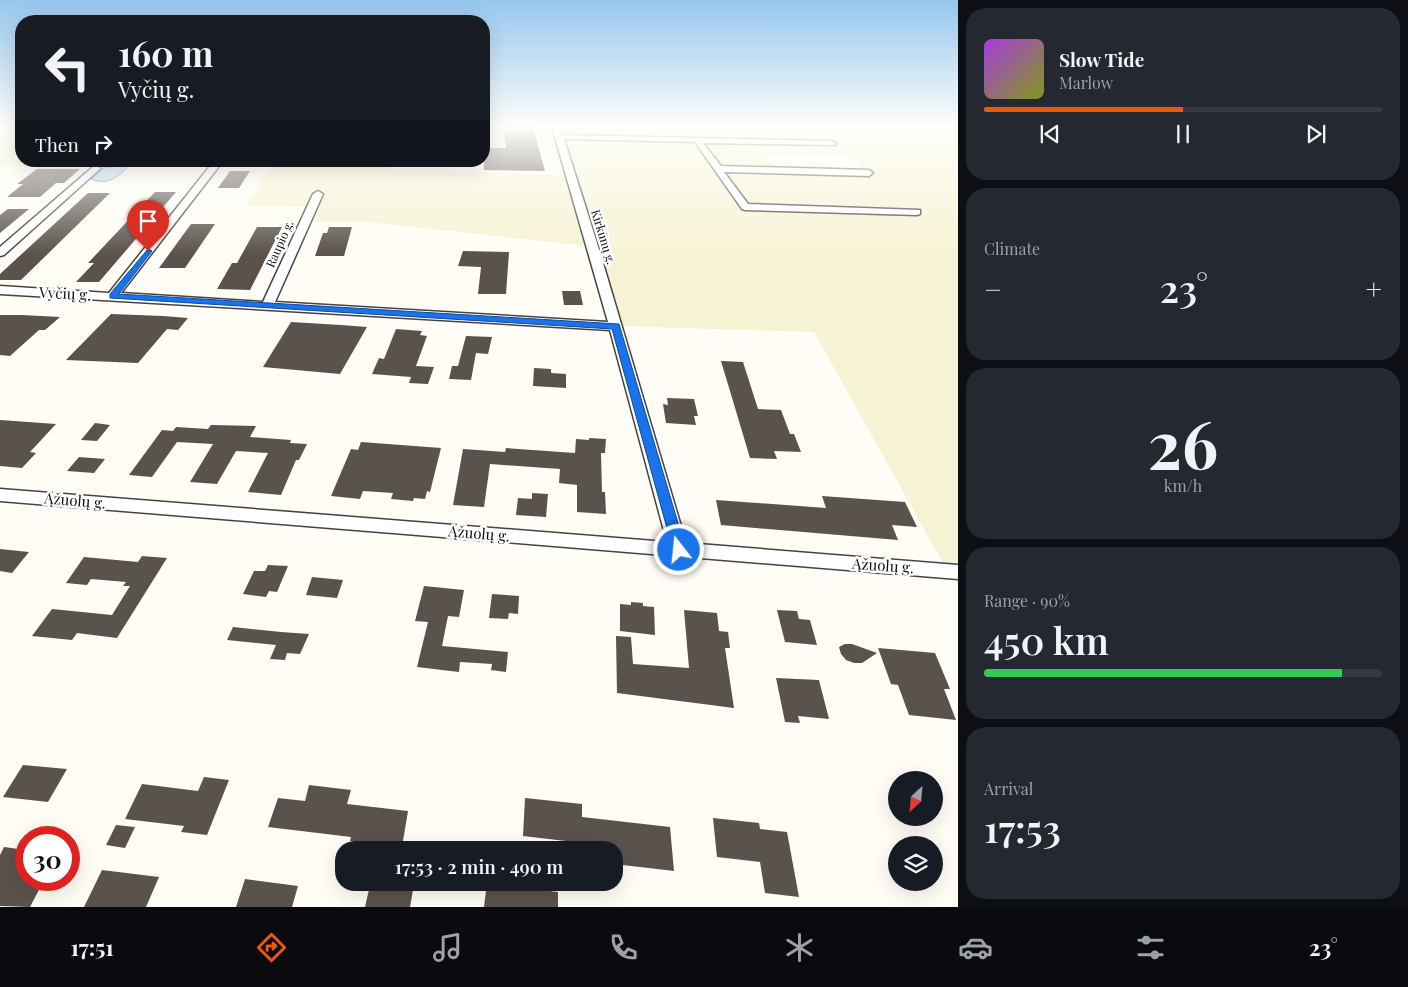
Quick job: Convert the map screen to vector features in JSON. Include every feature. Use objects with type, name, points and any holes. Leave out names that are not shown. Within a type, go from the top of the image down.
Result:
[{"type":"street","points":[[0,253],[95,169]]},
{"type":"street","points":[[113,296],[212,169]]},
{"type":"street","name":"Kirkūnų g.","points":[[568,169],[616,326]]},
{"type":"street","points":[[718,169],[745,207],[917,212]]},
{"type":"street","points":[[730,169],[869,173]]},
{"type":"street","name":"Raupio g.","points":[[268,304],[318,194]]},
{"type":"street","name":"Vyčių g.","points":[[0,290],[268,304],[616,326]]},
{"type":"street","points":[[616,326],[679,550]]},
{"type":"street","name":"Ąžuolų g.","points":[[0,495],[957,574]]},
{"type":"shaded area","points":[[270,169],[400,169],[566,175],[588,246],[369,222],[313,222],[315,207],[247,206]]},
{"type":"shaded area","points":[[569,169],[776,169],[778,172],[869,174],[865,169],[958,169],[958,567],[944,565],[814,332],[616,326]]},
{"type":"water","points":[[102,169],[125,169],[111,180],[97,181],[91,179]]},
{"type":"building","points":[[37,169],[80,169],[64,183],[56,183],[40,197],[7,197],[23,184],[17,184]]},
{"type":"building","points":[[545,169],[545,171],[484,170]]},
{"type":"building","points":[[230,171],[250,171],[239,188],[218,188]]},
{"type":"building","points":[[155,192],[176,192],[99,282],[76,282],[94,263],[88,263]]},
{"type":"building","points":[[88,193],[110,193],[21,280],[0,280],[0,274]]},
{"type":"building","points":[[8,209],[29,209],[0,233],[0,215]]},
{"type":"building","points":[[191,224],[215,224],[185,268],[159,268]]},
{"type":"building","points":[[257,227],[282,227],[250,290],[217,289],[232,263],[237,263]]},
{"type":"building","points":[[329,227],[352,227],[344,256],[315,256],[323,233],[327,233]]},
{"type":"building","points":[[463,251],[509,252],[506,294],[478,294],[481,267],[458,266]]},
{"type":"building","points":[[562,291],[580,291],[583,305],[564,305]]},
{"type":"building","points":[[111,314],[188,318],[178,330],[167,329],[138,363],[66,360]]},
{"type":"building","points":[[0,315],[60,317],[45,330],[39,330],[10,356],[0,355]]},
{"type":"building","points":[[291,322],[367,327],[340,374],[263,367]]},
{"type":"building","points":[[396,329],[422,331],[420,335],[427,336],[416,366],[434,367],[428,384],[409,383],[411,377],[372,374],[379,358],[384,359]]},
{"type":"building","points":[[466,336],[492,337],[488,354],[476,353],[471,380],[449,379],[452,366],[458,366]]},
{"type":"building","points":[[721,361],[743,362],[758,409],[781,410],[790,434],[794,434],[801,452],[774,451],[777,459],[750,458]]},
{"type":"building","points":[[534,368],[551,369],[551,373],[566,374],[566,388],[533,386]]},
{"type":"building","points":[[667,398],[694,399],[698,416],[694,416],[696,425],[666,423],[663,404],[668,405]]},
{"type":"building","points":[[0,420],[56,424],[30,452],[36,453],[22,468],[0,466]]},
{"type":"building","points":[[95,423],[110,425],[97,441],[81,440]]},
{"type":"building","points":[[211,425],[256,426],[250,437],[291,440],[290,443],[307,444],[299,460],[296,460],[281,495],[248,492],[268,453],[236,451],[217,484],[190,482],[213,444],[177,442],[152,477],[129,475],[162,430],[173,431],[176,427],[208,429]]},
{"type":"building","points":[[589,438],[606,439],[605,453],[601,453],[602,492],[605,492],[606,514],[577,512],[577,485],[559,483],[560,469],[490,464],[484,507],[453,505],[463,449],[505,452],[506,448],[575,453],[576,439],[589,440]]},
{"type":"building","points":[[361,442],[441,448],[430,492],[427,491],[425,499],[414,498],[413,501],[391,499],[393,493],[363,491],[360,499],[331,496],[351,449],[358,450]]},
{"type":"building","points":[[79,457],[105,459],[94,473],[67,471]]},
{"type":"building","points":[[532,493],[548,494],[546,517],[516,515],[518,498],[532,499]]},
{"type":"building","points":[[822,496],[905,502],[917,527],[892,525],[898,540],[721,525],[716,500],[826,508]]},
{"type":"building","points":[[0,549],[29,552],[12,573],[0,571]]},
{"type":"building","points":[[142,556],[167,558],[117,638],[77,633],[72,640],[32,636],[52,609],[112,615],[130,586],[123,586],[126,582],[91,579],[87,585],[66,583],[84,557],[138,562]]},
{"type":"building","points":[[268,565],[288,566],[277,592],[269,591],[266,597],[243,594],[254,571],[265,571]]},
{"type":"building","points":[[312,577],[343,580],[337,598],[306,595]]},
{"type":"building","points":[[424,586],[464,590],[459,617],[448,616],[442,646],[508,652],[506,672],[491,670],[492,664],[460,662],[459,672],[417,667],[428,622],[415,621]]},
{"type":"building","points":[[492,594],[519,596],[518,614],[509,613],[508,619],[489,618]]},
{"type":"building","points":[[631,602],[643,603],[643,606],[654,607],[655,635],[620,631],[620,604],[631,605]]},
{"type":"building","points":[[684,610],[717,613],[719,631],[728,632],[730,648],[725,648],[734,708],[617,693],[616,636],[631,637],[633,664],[689,668]]},
{"type":"building","points":[[777,610],[797,611],[799,619],[810,620],[817,645],[785,642]]},
{"type":"building","points":[[233,627],[309,634],[300,654],[287,653],[285,660],[270,659],[276,645],[227,640]]},
{"type":"building","points":[[845,644],[852,644],[877,653],[862,663],[854,663],[846,660],[841,654],[839,647]]},
{"type":"building","points":[[878,648],[935,653],[950,689],[944,689],[956,720],[909,715],[898,685],[891,684]]},
{"type":"building","points":[[776,678],[819,680],[829,719],[798,716],[800,723],[785,722]]},
{"type":"building","points":[[23,765],[67,769],[48,802],[3,797]]},
{"type":"building","points":[[204,777],[229,780],[207,835],[181,832],[184,826],[125,819],[142,784],[198,791]]},
{"type":"building","points":[[309,785],[351,790],[347,804],[408,811],[403,841],[350,841],[351,837],[268,827],[278,798],[305,801]]},
{"type":"building","points":[[525,798],[582,804],[582,817],[670,827],[674,871],[623,865],[623,841],[566,841],[523,836]]},
{"type":"building","points":[[713,818],[759,823],[760,829],[787,832],[799,897],[765,893],[760,862],[717,857]]},
{"type":"building","points":[[116,825],[135,827],[125,848],[106,845]]},
{"type":"building","points":[[4,847],[15,848],[15,891],[38,891],[30,907],[0,906],[0,855]]},
{"type":"building","points":[[102,870],[159,877],[146,907],[84,907]]},
{"type":"building","points":[[245,879],[298,886],[292,907],[236,907]]},
{"type":"building","points":[[369,891],[413,891],[410,907],[365,907]]},
{"type":"building","points":[[486,891],[558,892],[558,907],[484,907]]},
{"type":"route","points":[[148,251],[113,296],[616,326],[679,550]]}]
